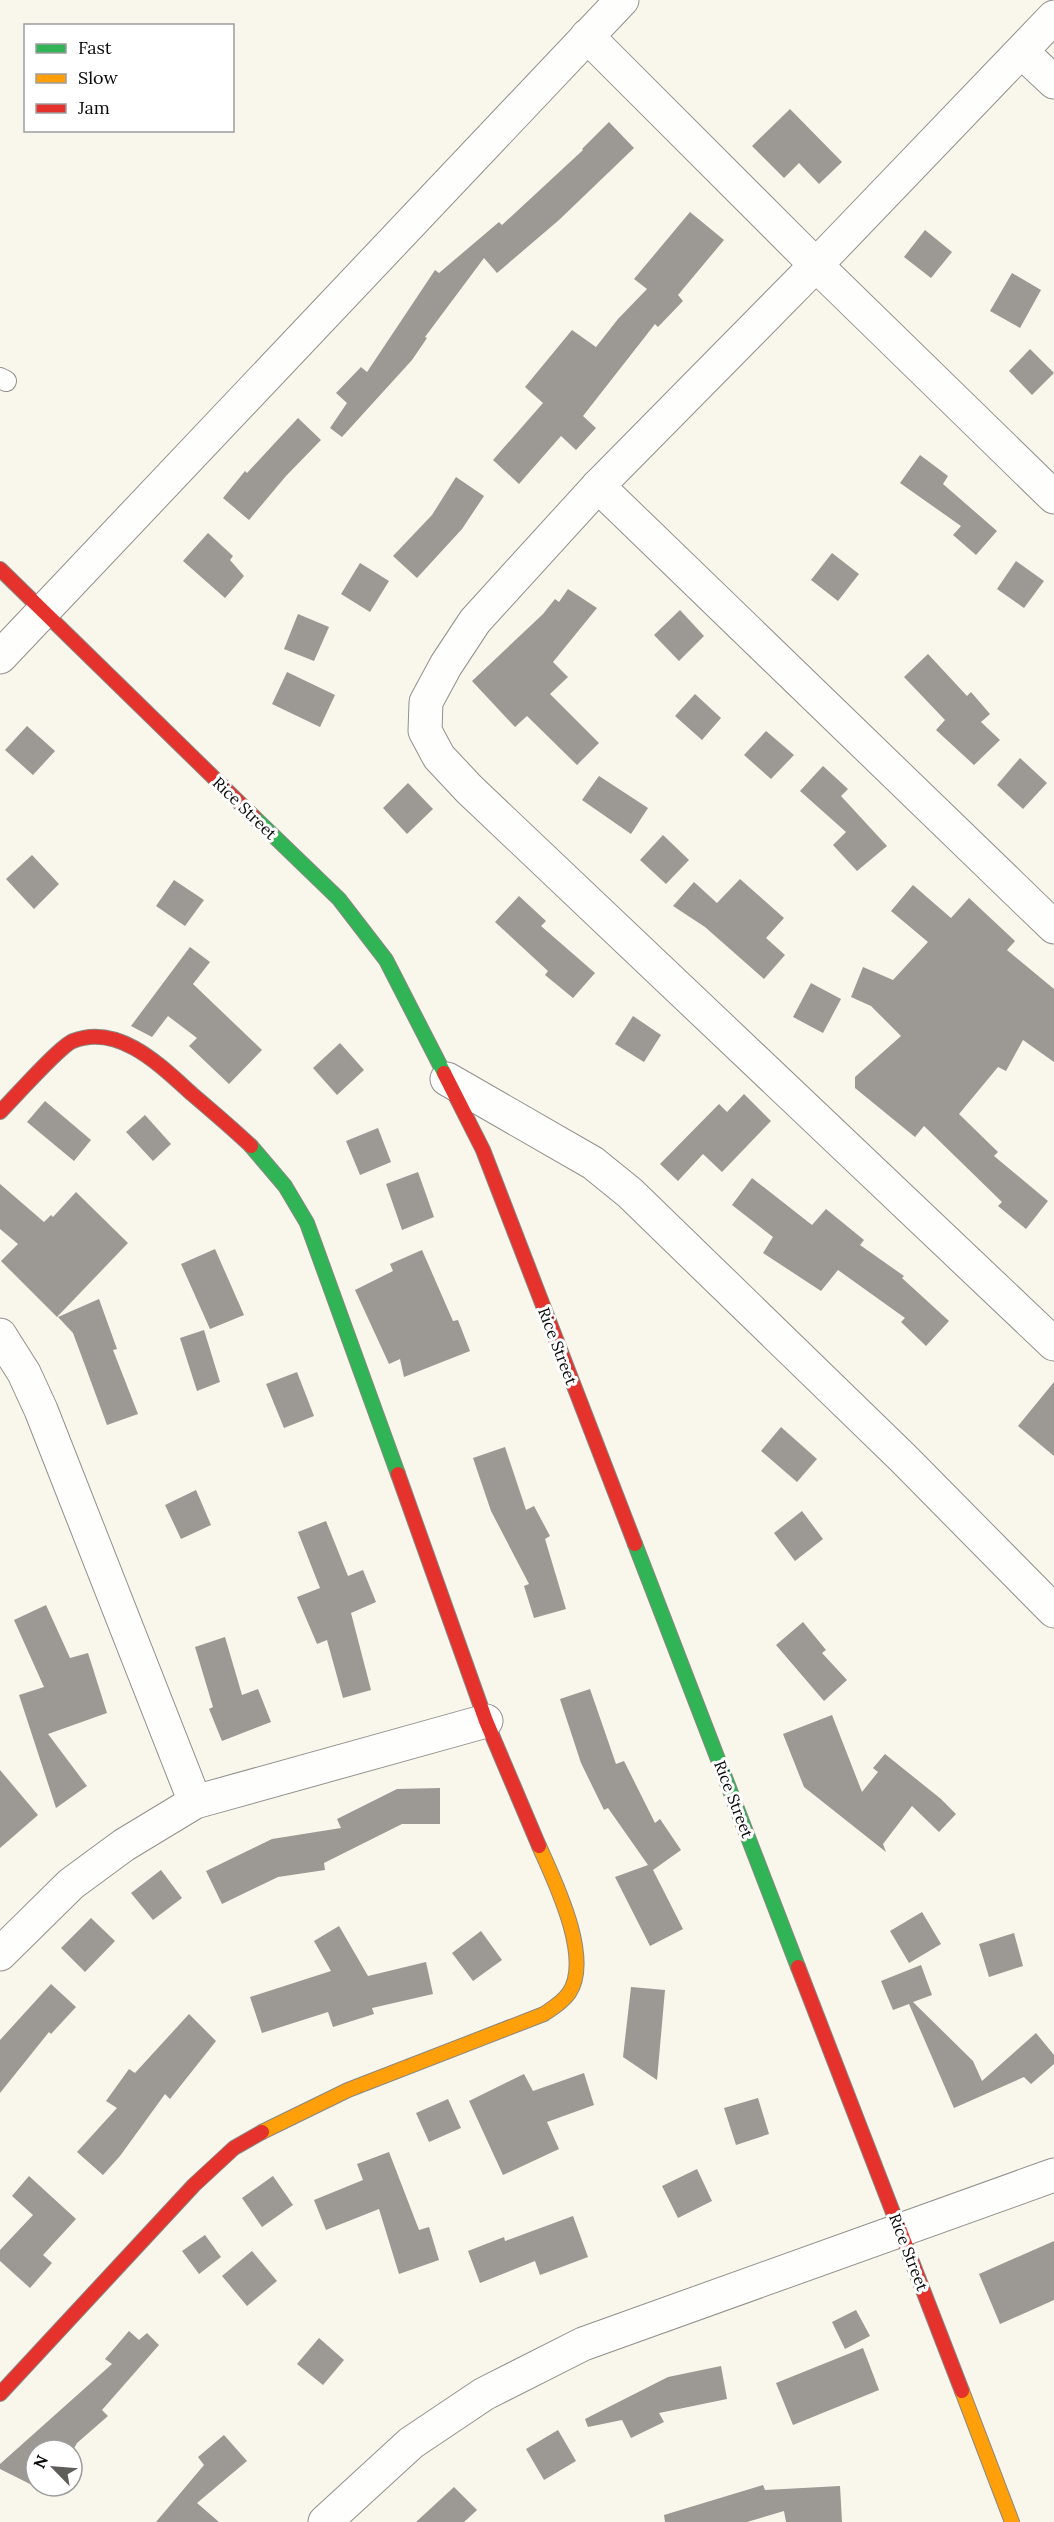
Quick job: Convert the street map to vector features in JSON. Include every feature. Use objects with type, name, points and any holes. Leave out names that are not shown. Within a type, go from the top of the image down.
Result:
[{"type":"street","points":[[0,657],[622,0]]},
{"type":"street","points":[[1054,17],[816,265],[598,486],[475,621],[446,665],[426,702],[425,731],[439,757],[478,797],[1054,1344]]},
{"type":"street","points":[[587,36],[816,265],[1054,497]]},
{"type":"street","points":[[1022,52],[1054,82]]},
{"type":"street","points":[[598,486],[1054,927]]},
{"type":"street","name":"Rice Street","points":[[0,569],[339,899],[386,960],[483,1150],[1012,2522]]},
{"type":"street","points":[[0,1112],[70,1042],[88,1037],[106,1037],[124,1043],[153,1059],[254,1148],[285,1186],[307,1223],[327,1273],[486,1720],[567,1911],[577,1962],[576,1976],[570,1992],[559,2004],[544,2014],[348,2090],[282,2121],[234,2148],[194,2185],[0,2394]]},
{"type":"street","points":[[447,1079],[593,1163],[630,1193],[904,1459],[1054,1611]]},
{"type":"street","points":[[0,1335],[24,1373],[41,1410],[195,1802]]},
{"type":"street","points":[[0,1954],[71,1884],[124,1845],[195,1802],[486,1720]]},
{"type":"street","points":[[325,2522],[411,2443],[484,2394],[583,2344],[1054,2175]]},
{"type":"building","points":[[790,109],[842,162],[819,184],[799,163],[784,178],[752,146]]},
{"type":"building","points":[[609,122],[634,148],[559,220],[497,273],[484,258],[425,337],[427,338],[412,360],[342,437],[330,428],[347,403],[336,393],[361,367],[367,372],[435,270],[439,273],[499,222],[502,225],[583,150]]},
{"type":"building","points":[[690,212],[724,240],[678,295],[683,301],[658,327],[655,324],[583,416],[596,428],[576,450],[561,436],[519,484],[493,460],[543,403],[525,387],[572,330],[596,347],[618,319],[647,289],[634,279]]},
{"type":"building","points":[[925,230],[952,252],[931,278],[904,257]]},
{"type":"building","points":[[1012,273],[1041,290],[1020,328],[990,311]]},
{"type":"building","points":[[1030,349],[1054,373],[1032,395],[1009,371]]},
{"type":"building","points":[[298,418],[321,440],[286,476],[249,520],[223,498],[245,471],[247,473]]},
{"type":"building","points":[[920,455],[948,476],[943,484],[997,531],[976,555],[953,535],[961,526],[900,483]]},
{"type":"building","points":[[456,477],[484,496],[462,529],[417,578],[393,556],[432,515]]},
{"type":"building","points":[[208,533],[233,556],[230,560],[244,576],[225,598],[183,561]]},
{"type":"building","points":[[832,553],[859,574],[838,601],[811,580]]},
{"type":"building","points":[[1016,561],[1044,581],[1024,608],[997,589]]},
{"type":"building","points":[[360,563],[389,581],[370,612],[341,594]]},
{"type":"building","points":[[568,589],[597,608],[553,662],[568,677],[550,694],[599,743],[577,765],[527,716],[515,727],[472,681],[543,614],[555,599],[559,602]]},
{"type":"building","points":[[680,610],[704,636],[679,661],[654,635]]},
{"type":"building","points":[[298,614],[329,627],[314,661],[284,649]]},
{"type":"building","points":[[928,654],[967,696],[971,692],[990,714],[981,722],[1000,740],[974,765],[936,730],[945,720],[904,677]]},
{"type":"building","points":[[287,672],[335,695],[320,727],[272,704]]},
{"type":"building","points":[[695,694],[721,718],[702,740],[675,716]]},
{"type":"building","points":[[27,726],[55,751],[33,775],[5,750]]},
{"type":"building","points":[[766,731],[794,755],[771,779],[744,755]]},
{"type":"building","points":[[1020,758],[1047,783],[1023,809],[997,785]]},
{"type":"building","points":[[823,766],[848,789],[841,796],[887,846],[857,871],[833,845],[846,832],[800,791]]},
{"type":"building","points":[[599,776],[648,808],[631,834],[582,800]]},
{"type":"building","points":[[408,783],[433,809],[407,834],[383,808]]},
{"type":"building","points":[[663,835],[689,860],[666,884],[640,860]]},
{"type":"building","points":[[32,855],[59,884],[34,909],[6,879]]},
{"type":"building","points":[[740,879],[784,918],[766,938],[785,955],[764,979],[705,927],[673,906],[694,882],[717,903]]},
{"type":"building","points":[[174,880],[204,900],[185,926],[156,906]]},
{"type":"building","points":[[913,885],[951,918],[969,898],[1015,941],[1007,950],[1054,989],[1054,1062],[1023,1040],[1006,1071],[998,1067],[959,1114],[998,1152],[994,1156],[1048,1201],[1026,1229],[998,1206],[1002,1202],[924,1126],[915,1137],[855,1088],[855,1077],[901,1036],[871,1006],[851,997],[863,967],[893,980],[928,942],[891,911]]},
{"type":"building","points":[[519,896],[546,921],[541,926],[595,973],[573,998],[545,975],[548,971],[495,922]]},
{"type":"building","points":[[190,947],[210,962],[193,984],[262,1050],[229,1084],[189,1046],[197,1038],[168,1016],[152,1037],[131,1026]]},
{"type":"building","points":[[811,983],[841,999],[823,1033],[793,1017]]},
{"type":"building","points":[[633,1016],[661,1035],[644,1062],[615,1044]]},
{"type":"building","points":[[340,1043],[364,1070],[337,1095],[313,1068]]},
{"type":"building","points":[[744,1094],[771,1121],[722,1172],[703,1154],[678,1181],[660,1164],[719,1104],[727,1112]]},
{"type":"building","points":[[45,1101],[91,1140],[74,1161],[27,1122]]},
{"type":"building","points":[[145,1115],[171,1144],[153,1161],[126,1132]]},
{"type":"building","points":[[378,1128],[391,1162],[360,1175],[346,1141]]},
{"type":"building","points":[[418,1172],[434,1217],[402,1230],[386,1184]]},
{"type":"building","points":[[752,1178],[812,1225],[826,1209],[864,1240],[860,1245],[904,1276],[902,1278],[949,1321],[926,1346],[901,1322],[905,1318],[838,1270],[821,1291],[763,1253],[773,1237],[732,1205]]},
{"type":"building","points":[[0,1184],[44,1222],[51,1215],[53,1217],[76,1192],[128,1243],[57,1317],[1,1261],[18,1244],[0,1229]]},
{"type":"building","points":[[215,1249],[244,1315],[210,1329],[181,1264]]},
{"type":"building","points":[[422,1250],[453,1321],[458,1320],[470,1351],[404,1377],[400,1359],[389,1364],[355,1290],[393,1271],[390,1264]]},
{"type":"building","points":[[99,1299],[117,1349],[113,1350],[138,1414],[107,1425],[73,1333],[58,1317]]},
{"type":"building","points":[[204,1330],[220,1382],[197,1391],[180,1338]]},
{"type":"building","points":[[297,1372],[314,1416],[284,1428],[266,1384]]},
{"type":"building","points":[[1054,1382],[1054,1456],[1018,1426]]},
{"type":"building","points":[[781,1427],[817,1459],[797,1482],[761,1451]]},
{"type":"building","points":[[505,1447],[526,1510],[534,1506],[550,1536],[545,1539],[566,1609],[534,1618],[524,1586],[529,1584],[491,1511],[473,1458]]},
{"type":"building","points":[[196,1490],[211,1525],[181,1539],[165,1505]]},
{"type":"building","points":[[802,1511],[823,1539],[795,1561],[774,1533]]},
{"type":"building","points":[[326,1521],[348,1576],[363,1570],[376,1602],[351,1613],[371,1690],[343,1698],[327,1640],[317,1644],[297,1597],[320,1588],[298,1532]]},
{"type":"building","points":[[46,1605],[70,1658],[88,1653],[107,1713],[48,1734],[87,1786],[56,1808],[19,1695],[44,1687],[14,1620]]},
{"type":"building","points":[[803,1622],[826,1650],[822,1653],[847,1680],[824,1701],[776,1645]]},
{"type":"building","points":[[225,1637],[242,1695],[258,1689],[271,1722],[222,1741],[209,1709],[213,1707],[195,1647]]},
{"type":"building","points":[[590,1689],[616,1764],[624,1761],[655,1823],[660,1819],[681,1850],[653,1870],[683,1929],[650,1946],[615,1877],[648,1865],[608,1808],[604,1810],[581,1763],[560,1699]]},
{"type":"building","points":[[832,1715],[862,1792],[878,1772],[873,1768],[885,1754],[956,1814],[939,1832],[912,1806],[883,1844],[886,1852],[804,1787],[783,1734]]},
{"type":"building","points":[[0,1770],[38,1815],[0,1848]]},
{"type":"building","points":[[440,1788],[440,1824],[402,1824],[324,1863],[325,1870],[278,1877],[222,1904],[206,1871],[272,1839],[341,1828],[337,1819],[397,1789]]},
{"type":"building","points":[[161,1870],[182,1898],[153,1920],[131,1893]]},
{"type":"building","points":[[922,1912],[941,1944],[909,1963],[890,1931]]},
{"type":"building","points":[[91,1918],[115,1941],[85,1972],[61,1948]]},
{"type":"building","points":[[339,1926],[368,1976],[426,1962],[433,1994],[372,2008],[374,2014],[333,2027],[328,2012],[262,2033],[250,1997],[331,1971],[314,1941]]},
{"type":"building","points":[[481,1931],[502,1960],[473,1981],[452,1953]]},
{"type":"building","points":[[1014,1933],[1023,1966],[989,1977],[979,1944]]},
{"type":"building","points":[[921,1965],[932,1995],[913,2002],[973,2061],[982,2081],[1036,2033],[1054,2055],[1054,2064],[1031,2084],[1024,2077],[954,2108],[909,2004],[893,2010],[881,1981]]},
{"type":"building","points":[[51,1984],[76,2007],[51,2034],[49,2032],[0,2093],[0,2040]]},
{"type":"building","points":[[631,1987],[665,1990],[657,2080],[623,2057]]},
{"type":"building","points":[[189,2014],[216,2041],[170,2099],[165,2094],[120,2156],[103,2175],[77,2152],[117,2108],[106,2101],[129,2069],[135,2073]]},
{"type":"building","points":[[584,2073],[594,2105],[547,2122],[559,2149],[503,2175],[469,2101],[524,2074],[533,2091]]},
{"type":"building","points":[[758,2098],[769,2134],[736,2145],[724,2108]]},
{"type":"building","points":[[448,2099],[461,2128],[429,2142],[416,2113]]},
{"type":"building","points":[[389,2152],[419,2230],[429,2227],[439,2260],[399,2274],[379,2209],[326,2230],[314,2200],[363,2180],[357,2164]]},
{"type":"building","points":[[697,2169],[712,2201],[678,2218],[662,2186]]},
{"type":"building","points":[[29,2176],[76,2219],[43,2255],[52,2263],[30,2288],[0,2261],[0,2250],[33,2215],[12,2196]]},
{"type":"building","points":[[273,2176],[293,2205],[262,2227],[242,2198]]},
{"type":"building","points":[[573,2216],[588,2257],[540,2275],[535,2261],[480,2283],[468,2251],[504,2237],[505,2241]]},
{"type":"building","points":[[205,2235],[221,2257],[199,2274],[182,2251]]},
{"type":"building","points":[[1054,2241],[1054,2300],[1000,2324],[979,2274]]},
{"type":"building","points":[[252,2251],[277,2281],[247,2306],[222,2276]]},
{"type":"building","points":[[856,2310],[870,2336],[845,2349],[832,2322]]},
{"type":"building","points":[[129,2331],[139,2340],[147,2333],[159,2345],[102,2410],[108,2416],[83,2438],[29,2438],[112,2364],[105,2359]]},
{"type":"building","points":[[319,2338],[344,2360],[323,2385],[297,2364]]},
{"type":"building","points":[[863,2348],[879,2390],[793,2425],[776,2383]]},
{"type":"building","points":[[721,2366],[727,2399],[659,2413],[664,2422],[631,2438],[622,2420],[588,2427],[585,2419],[668,2377]]},
{"type":"building","points":[[558,2430],[576,2461],[544,2480],[526,2449]]},
{"type":"building","points":[[224,2435],[247,2461],[197,2503],[219,2522],[156,2522],[204,2465],[198,2457]]},
{"type":"building","points":[[24,2443],[24,2481],[0,2469],[0,2464]]},
{"type":"building","points":[[763,2485],[765,2490],[840,2486],[842,2522],[786,2522],[784,2511],[747,2522],[665,2522],[664,2515]]},
{"type":"building","points":[[454,2487],[477,2510],[464,2522],[416,2522]]},
{"type":"traffic: fast","points":[[254,817],[339,899],[386,960],[444,1073]]},
{"type":"traffic: fast","points":[[251,1146],[285,1186],[307,1223],[398,1474]]},
{"type":"traffic: fast","points":[[635,1544],[798,1967]]},
{"type":"traffic: slow","points":[[262,2132],[348,2090],[544,2014],[564,1999],[575,1978],[577,1960],[574,1940],[569,1919],[539,1846]]},
{"type":"traffic: slow","points":[[962,2391],[1012,2522]]},
{"type":"traffic: jam","points":[[0,569],[254,817]]},
{"type":"traffic: jam","points":[[0,1112],[67,1045],[73,1041],[90,1037],[107,1038],[123,1042],[153,1060],[251,1146]]},
{"type":"traffic: jam","points":[[444,1073],[483,1150],[635,1544]]},
{"type":"traffic: jam","points":[[398,1474],[486,1721],[539,1846]]},
{"type":"traffic: jam","points":[[798,1967],[962,2391]]},
{"type":"traffic: jam","points":[[0,2394],[194,2185],[234,2148],[262,2132]]}]
